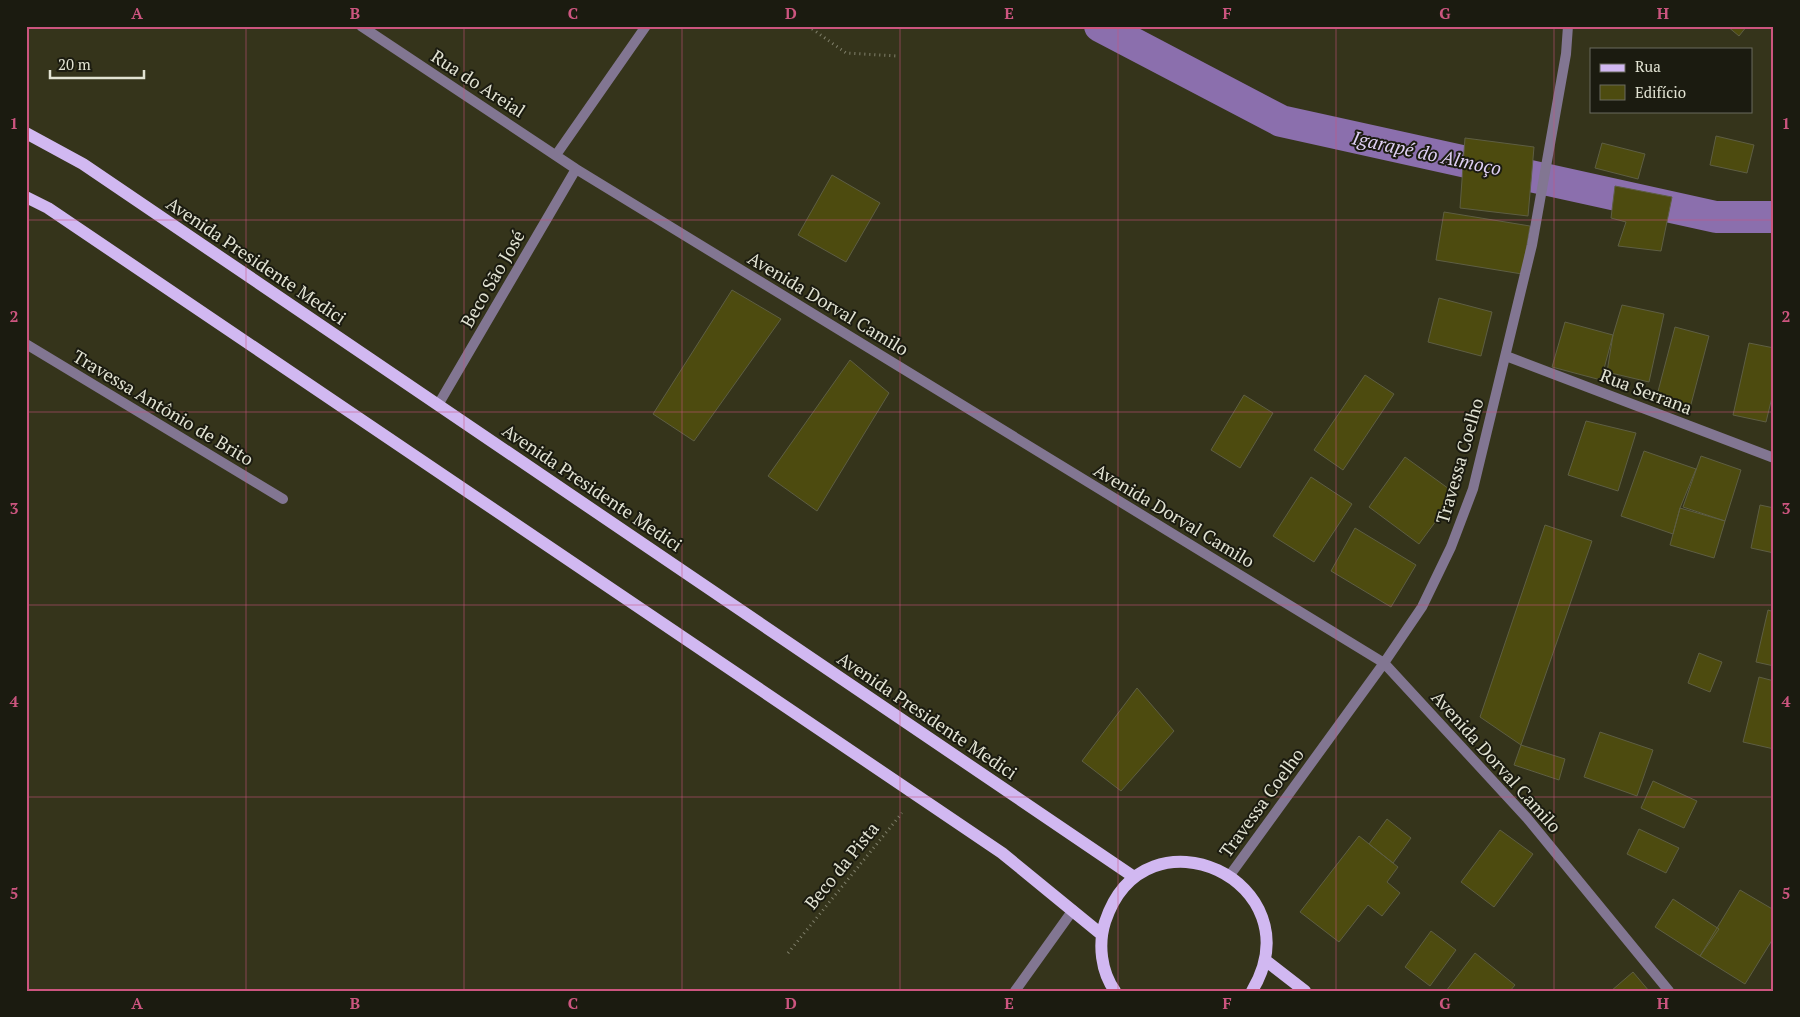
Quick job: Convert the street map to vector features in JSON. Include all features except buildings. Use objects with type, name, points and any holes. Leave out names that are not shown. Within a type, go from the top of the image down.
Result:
[{"type":"main road","name":"Avenida Presidente Medici","points":[[26,134],[83,164],[1134,878]]},
{"type":"main road","points":[[26,197],[56,214],[1002,853],[1101,934]]},
{"type":"main road","points":[[1115,991],[1110,984],[1102,960],[1101,934],[1112,903],[1134,878],[1156,866],[1182,861],[1207,864],[1230,875],[1248,891],[1260,912],[1266,936],[1265,960],[1260,978],[1252,991]]},
{"type":"main road","points":[[1265,960],[1305,991]]},
{"type":"street","name":"Rua do Areial","points":[[361,26],[576,169]]},
{"type":"street","points":[[556,155],[646,26]]},
{"type":"street","name":"Travessa Coelho","points":[[1230,875],[1384,663],[1422,606],[1451,547],[1473,489],[1532,245],[1566,54],[1568,26]]},
{"type":"street","name":"Beco São José","points":[[438,405],[576,169]]},
{"type":"street","name":"Avenida Dorval Camilo","points":[[576,169],[1384,663],[1527,818],[1669,991]]},
{"type":"street","name":"Travessa Antônio de Brito","points":[[26,344],[283,499]]},
{"type":"street","name":"Rua Serrana","points":[[1506,356],[1774,458]]},
{"type":"street","points":[[1015,991],[1073,910]]},
{"type":"path","points":[[808,26],[846,54],[897,56]]},
{"type":"path","name":"Beco da Pista","points":[[788,953],[917,795]]},
{"type":"waterway","name":"Igarapé do Almoço","points":[[1100,26],[1281,121],[1716,217],[1774,217]]}]
